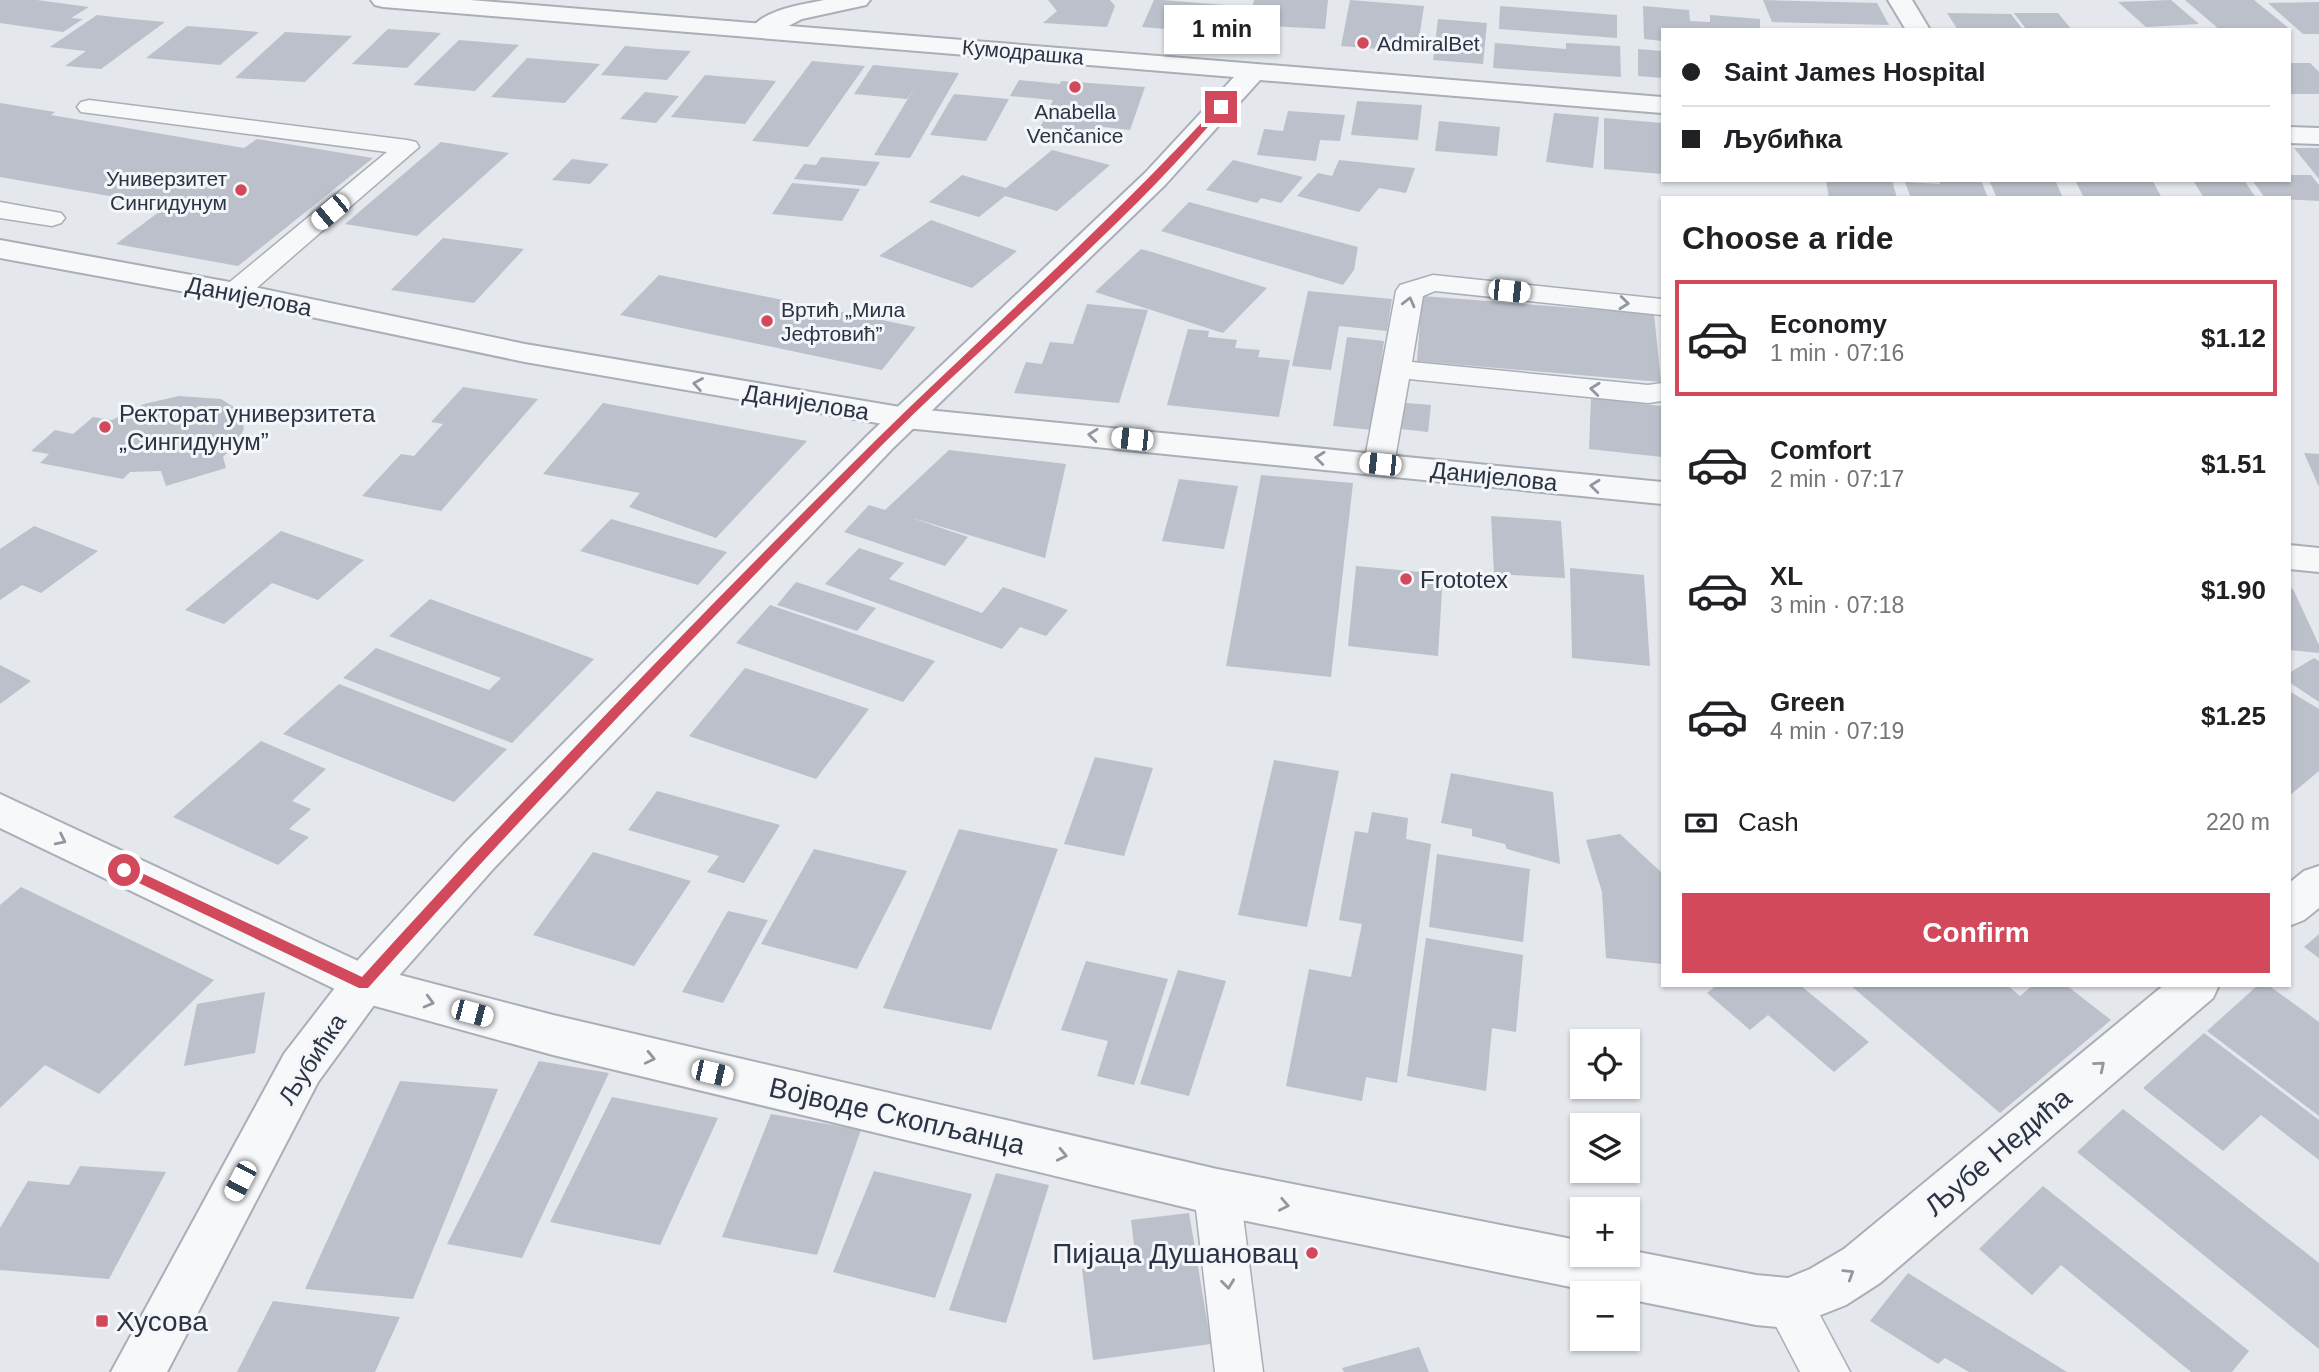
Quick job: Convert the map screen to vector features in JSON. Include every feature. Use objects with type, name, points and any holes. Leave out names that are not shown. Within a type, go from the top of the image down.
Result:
[{"type":"street","name":"Кумодрашка","points":[[383,0],[1661,105]]},
{"type":"street","points":[[762,30],[795,13],[858,0]]},
{"type":"street","points":[[1916,0],[1901,0],[1917,28]]},
{"type":"street","name":"Љубићка","points":[[138,1372],[301,1068],[364,984],[478,856],[906,418],[1155,178],[1254,71]]},
{"type":"street","points":[[2291,135],[2319,136]]},
{"type":"street","name":"Данијелова","points":[[0,249],[234,292],[524,353],[906,418],[1661,493]]},
{"type":"street","points":[[2291,557],[2319,560]]},
{"type":"street","name":"Војводе Скопљанца","points":[[0,810],[364,984],[552,1035],[1217,1192],[1756,1300],[1788,1303]]},
{"type":"street","points":[[2291,906],[2319,883]]},
{"type":"street","name":"Љубе Недића","points":[[1788,1303],[1828,1287],[1863,1266],[2195,987]]},
{"type":"lane","points":[[89,107],[407,147],[234,292]]},
{"type":"lane","points":[[4,214],[51,218]]},
{"type":"lane","points":[[1380,464],[1410,291],[1433,283],[1661,307]]},
{"type":"lane","points":[[1396,369],[1648,394],[1661,392]]},
{"type":"lane","points":[[1217,1192],[1239,1372]]},
{"type":"lane","points":[[1788,1303],[1826,1372]]},
{"type":"building","points":[[0,0],[37,0],[89,7],[71,18],[83,19],[63,32],[0,23]]},
{"type":"building","points":[[1048,0],[1110,0],[1115,6],[1107,27],[1043,23],[1057,11]]},
{"type":"building","points":[[1154,0],[1225,5],[1214,33],[1142,27]]},
{"type":"building","points":[[1254,0],[1328,0],[1325,29],[1249,25]]},
{"type":"building","points":[[1350,0],[1424,6],[1417,52],[1341,46]]},
{"type":"building","points":[[1763,0],[1877,3],[1889,25],[1772,22]]},
{"type":"building","points":[[2171,0],[2199,24],[2146,27],[2118,2]]},
{"type":"building","points":[[2185,0],[2254,0],[2289,28],[2218,28]]},
{"type":"building","points":[[2319,2],[2319,34],[2303,34],[2268,3]]},
{"type":"building","points":[[1500,6],[1617,15],[1617,38],[1499,29]]},
{"type":"building","points":[[1643,6],[1689,10],[1690,21],[1710,22],[1710,15],[1760,19],[1760,28],[1661,28],[1661,41],[1644,39]]},
{"type":"building","points":[[1947,13],[2011,14],[2022,28],[1957,28]]},
{"type":"building","points":[[2014,13],[2058,13],[2070,28],[2025,28]]},
{"type":"building","points":[[97,15],[165,22],[101,69],[65,66],[86,51],[50,47]]},
{"type":"building","points":[[1438,19],[1487,23],[1483,64],[1433,60]]},
{"type":"building","points":[[187,26],[259,32],[220,65],[146,58]]},
{"type":"building","points":[[388,29],[441,33],[407,68],[352,64]]},
{"type":"building","points":[[285,32],[352,36],[305,82],[235,78]]},
{"type":"building","points":[[459,40],[519,45],[475,91],[413,85]]},
{"type":"building","points":[[1495,43],[1566,49],[1566,43],[1620,46],[1621,77],[1493,68]]},
{"type":"building","points":[[625,46],[691,51],[667,80],[601,75]]},
{"type":"building","points":[[1638,49],[1661,51],[1661,78],[1638,76]]},
{"type":"building","points":[[527,58],[600,64],[565,103],[491,97]]},
{"type":"building","points":[[812,61],[865,66],[808,147],[752,141]]},
{"type":"building","points":[[2291,63],[2310,63],[2319,72],[2319,94],[2291,94]]},
{"type":"building","points":[[873,65],[959,73],[910,158],[874,155],[915,87],[907,99],[854,94]]},
{"type":"building","points":[[705,75],[776,81],[745,124],[671,117]]},
{"type":"building","points":[[1019,80],[1145,87],[1130,130],[1103,127],[1100,133],[1040,128],[1053,100],[1010,96]]},
{"type":"building","points":[[645,92],[679,96],[656,123],[620,119]]},
{"type":"building","points":[[954,94],[1009,99],[986,141],[930,135]]},
{"type":"building","points":[[1357,101],[1422,105],[1418,140],[1351,135]]},
{"type":"building","points":[[0,103],[55,112],[51,115],[244,148],[257,139],[373,158],[238,266],[116,244],[167,206],[0,177]]},
{"type":"building","points":[[1288,111],[1345,115],[1340,141],[1320,140],[1316,161],[1257,155],[1264,129],[1283,131]]},
{"type":"building","points":[[1554,113],[1599,117],[1593,168],[1546,162]]},
{"type":"building","points":[[1604,118],[1661,123],[1661,174],[1604,169]]},
{"type":"building","points":[[1439,121],[1500,127],[1497,156],[1435,151]]},
{"type":"building","points":[[441,142],[509,153],[417,236],[345,224]]},
{"type":"building","points":[[2294,148],[2319,148],[2319,179]]},
{"type":"building","points":[[1052,150],[1110,165],[1057,211],[1005,196],[979,217],[929,202],[962,175],[1006,188]]},
{"type":"building","points":[[821,157],[880,162],[866,186],[794,179],[804,164],[816,165]]},
{"type":"building","points":[[572,159],[609,164],[590,184],[552,180]]},
{"type":"building","points":[[1233,160],[1303,177],[1281,203],[1261,198],[1257,203],[1206,190]]},
{"type":"building","points":[[1339,160],[1415,168],[1406,193],[1379,188],[1359,212],[1297,196],[1318,173],[1332,176]]},
{"type":"building","points":[[2291,175],[2311,175],[2319,185],[2319,201],[2291,199],[2291,196],[2264,196],[2253,182],[2291,182]]},
{"type":"building","points":[[1826,182],[1893,182],[1896,196],[1829,196]]},
{"type":"building","points":[[1905,182],[1982,182],[1987,196],[1910,196]]},
{"type":"building","points":[[1990,182],[2056,182],[2062,196],[1996,196]]},
{"type":"building","points":[[2076,182],[2153,182],[2161,196],[2083,196]]},
{"type":"building","points":[[2194,182],[2245,182],[2255,196],[2203,196]]},
{"type":"building","points":[[792,183],[860,189],[842,221],[772,214]]},
{"type":"building","points":[[1189,202],[1358,247],[1354,270],[1343,285],[1161,231]]},
{"type":"building","points":[[931,220],[1017,251],[972,288],[879,256]]},
{"type":"building","points":[[443,238],[524,249],[474,303],[391,290]]},
{"type":"building","points":[[1141,249],[1267,288],[1223,333],[1095,292]]},
{"type":"building","name":"Вртић „Мила Јефтовић”","points":[[659,275],[916,327],[882,370],[620,315]]},
{"type":"building","points":[[1308,291],[1392,299],[1387,331],[1339,326],[1331,370],[1292,366]]},
{"type":"building","points":[[1422,296],[1654,314],[1661,382],[1417,361]]},
{"type":"building","points":[[1087,304],[1148,310],[1119,403],[1014,393],[1026,362],[1042,364],[1050,342],[1073,344]]},
{"type":"building","points":[[1188,329],[1209,331],[1208,337],[1237,340],[1235,348],[1260,350],[1258,357],[1290,360],[1279,417],[1167,405]]},
{"type":"building","points":[[1347,337],[1384,341],[1373,430],[1333,426]]},
{"type":"building","points":[[463,387],[538,399],[441,511],[362,496],[401,454],[414,456],[443,424],[431,422]]},
{"type":"building","points":[[179,396],[221,399],[240,411],[244,429],[237,443],[223,457],[226,468],[166,486],[161,471],[130,472],[123,479],[40,463],[49,454],[31,451],[55,430],[73,434],[93,417],[112,420],[144,404]]},
{"type":"building","points":[[1591,398],[1661,406],[1661,457],[1589,449]]},
{"type":"building","points":[[1395,402],[1431,405],[1428,432],[1392,428]]},
{"type":"building","points":[[603,403],[807,441],[716,538],[629,507],[640,493],[543,474]]},
{"type":"building","points":[[949,450],[1066,464],[1045,558],[909,517],[968,537],[945,566],[844,532],[869,505],[885,510]]},
{"type":"building","points":[[2304,453],[2319,454],[2319,487]]},
{"type":"building","points":[[1261,475],[1353,483],[1331,677],[1226,666]]},
{"type":"building","points":[[1179,479],[1238,486],[1224,549],[1162,541]]},
{"type":"building","points":[[1491,516],[1561,521],[1565,578],[1494,574]]},
{"type":"building","points":[[611,519],[727,552],[698,585],[580,551]]},
{"type":"building","points":[[34,526],[98,551],[41,593],[22,585],[0,600],[0,549]]},
{"type":"building","points":[[281,531],[364,560],[318,600],[272,583],[224,624],[185,610]]},
{"type":"building","points":[[859,548],[904,563],[889,579],[982,613],[1003,587],[1068,610],[1046,636],[1020,627],[1002,649],[825,584]]},
{"type":"building","points":[[1356,566],[1443,574],[1438,656],[1348,646]]},
{"type":"building","points":[[1570,568],[1644,575],[1650,666],[1572,658]]},
{"type":"building","points":[[796,582],[876,608],[857,631],[777,605]]},
{"type":"building","points":[[2291,588],[2319,645],[2319,653],[2291,650]]},
{"type":"building","points":[[430,599],[594,659],[512,743],[343,678],[376,648],[489,690],[501,678],[389,636]]},
{"type":"building","points":[[770,605],[935,661],[903,702],[736,643]]},
{"type":"building","points":[[2314,658],[2319,661],[2319,702],[2291,683],[2291,672]]},
{"type":"building","points":[[0,665],[31,681],[0,704]]},
{"type":"building","points":[[745,668],[869,709],[816,779],[689,736]]},
{"type":"building","points":[[339,684],[507,749],[454,802],[283,734]]},
{"type":"building","points":[[2291,692],[2319,709],[2319,771],[2291,794]]},
{"type":"building","points":[[261,741],[326,769],[292,801],[311,809],[289,829],[309,837],[278,865],[173,817]]},
{"type":"building","points":[[1095,757],[1153,768],[1124,856],[1064,844]]},
{"type":"building","points":[[1274,760],[1339,771],[1307,927],[1238,915]]},
{"type":"building","points":[[1451,773],[1553,792],[1560,864],[1507,849],[1505,844],[1472,836],[1472,829],[1441,823]]},
{"type":"building","points":[[657,791],[780,825],[744,883],[707,872],[719,856],[628,830]]},
{"type":"building","points":[[1372,812],[1408,818],[1406,839],[1431,844],[1397,1083],[1366,1077],[1362,1101],[1286,1086],[1309,969],[1351,977],[1362,924],[1339,920],[1355,831],[1368,833]]},
{"type":"building","points":[[959,829],[1058,849],[991,1030],[883,1008]]},
{"type":"building","points":[[1620,834],[1661,872],[1661,964],[1606,958],[1602,892],[1586,840]]},
{"type":"building","points":[[814,849],[907,871],[857,969],[761,944]]},
{"type":"building","points":[[593,852],[691,881],[634,966],[533,935]]},
{"type":"building","points":[[1437,854],[1530,869],[1523,942],[1429,927]]},
{"type":"building","points":[[21,887],[214,980],[99,1094],[45,1065],[0,1108],[0,905]]},
{"type":"building","points":[[728,911],[768,920],[723,1003],[682,992]]},
{"type":"building","points":[[2319,934],[2319,958],[2304,947]]},
{"type":"building","points":[[1426,938],[1523,955],[1516,1032],[1492,1028],[1486,1091],[1407,1076]]},
{"type":"building","points":[[1086,961],[1168,979],[1134,1085],[1097,1076],[1108,1041],[1061,1030]]},
{"type":"building","points":[[1178,970],[1226,981],[1189,1096],[1140,1084]]},
{"type":"building","points":[[1714,987],[1802,987],[1869,1042],[1834,1072],[1768,1015],[1750,1030],[1707,993]]},
{"type":"building","points":[[1852,987],[2009,987],[2020,996],[2031,987],[2069,987],[2111,1020],[2000,1113]]},
{"type":"building","points":[[2256,987],[2271,987],[2319,1022],[2319,1116],[2207,1031]]},
{"type":"building","points":[[265,992],[255,1053],[184,1066],[197,1004]]},
{"type":"building","points":[[2204,1033],[2319,1120],[2319,1160],[2261,1115],[2223,1151],[2143,1088]]},
{"type":"building","points":[[539,1061],[609,1073],[522,1258],[447,1244]]},
{"type":"building","points":[[400,1081],[498,1089],[413,1299],[305,1289]]},
{"type":"building","points":[[612,1097],[718,1118],[660,1245],[550,1222]]},
{"type":"building","points":[[2123,1109],[2319,1263],[2319,1349],[2077,1152]]},
{"type":"building","points":[[771,1114],[861,1130],[817,1255],[722,1237]]},
{"type":"building","points":[[80,1166],[166,1172],[109,1279],[0,1270],[0,1228],[28,1181],[69,1185]]},
{"type":"building","points":[[874,1171],[972,1194],[935,1298],[833,1272]]},
{"type":"building","points":[[996,1173],[1049,1185],[1006,1323],[949,1310]]},
{"type":"building","points":[[2043,1186],[2249,1351],[2232,1372],[2191,1372],[2061,1265],[2032,1295],[1979,1249]]},
{"type":"building","points":[[1189,1213],[1211,1344],[1093,1360],[1082,1269],[1136,1261],[1131,1220]]},
{"type":"building","points":[[1908,1273],[2067,1372],[1969,1372],[1945,1358],[1938,1364],[1870,1321]]},
{"type":"building","points":[[273,1301],[400,1317],[375,1372],[237,1372]]},
{"type":"building","points":[[1419,1347],[1429,1372],[1344,1372],[1342,1368]]},
{"type":"place","name":"AdmiralBet","points":[[1363,43]]},
{"type":"place","name":"Anabella Venčanice","points":[[1075,87]]},
{"type":"place","name":"Универзитет Сингидунум","points":[[241,190]]},
{"type":"place","name":"Вртић „Мила Јефтовић”","points":[[767,321]]},
{"type":"place","name":"Ректорат универзитета „Сингидунум”","points":[[105,427]]},
{"type":"place","name":"Frototex","points":[[1406,579]]},
{"type":"place","name":"Пијаца Душановац","points":[[1312,1253]]},
{"type":"place","name":"Хусова","points":[[102,1321]]},
{"type":"route","points":[[124,870],[364,984],[478,856],[880,442],[1155,178],[1221,107]]}]
